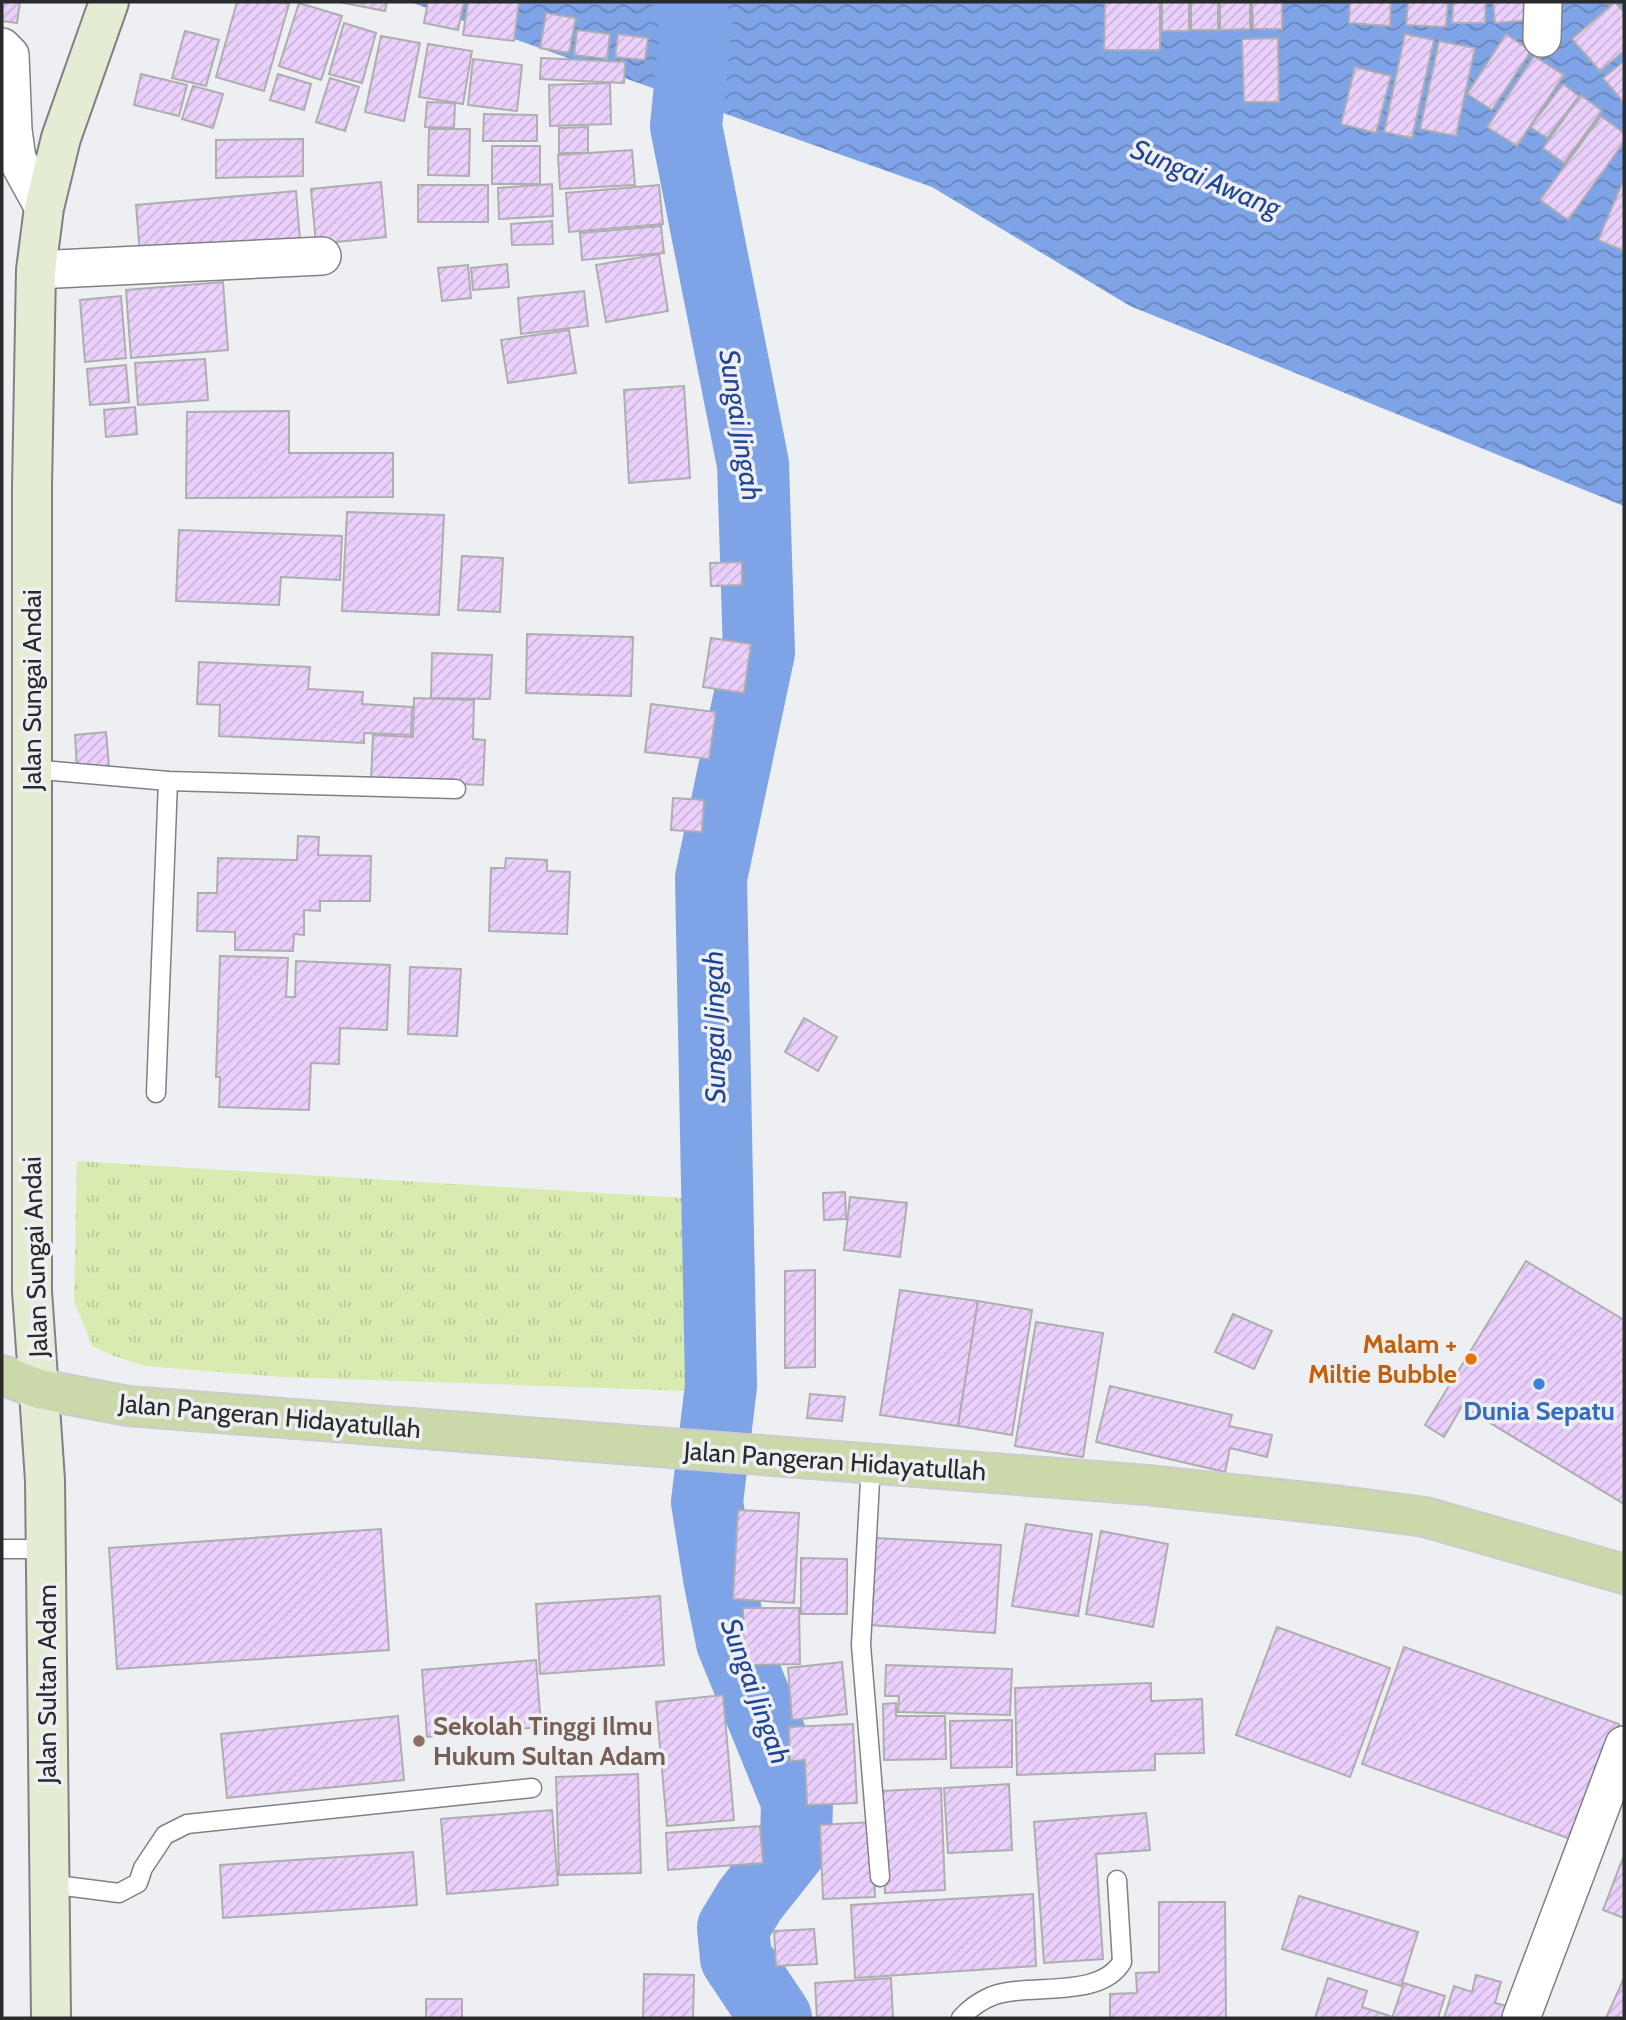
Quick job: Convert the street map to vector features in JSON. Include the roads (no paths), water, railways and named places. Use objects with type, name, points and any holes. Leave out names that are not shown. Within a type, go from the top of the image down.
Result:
[{"type":"main road","points":[[2,1375],[39,1389]]},
{"type":"main road","name":"Jalan Pangeran Hidayatullah","points":[[39,1389],[128,1406],[1147,1485],[1424,1517],[1624,1574]]},
{"type":"street","name":"Jalan Sungai Andai","points":[[39,1389],[32,1291],[31,769],[36,270],[44,208],[61,138],[109,2]]},
{"type":"street","points":[[1542,38],[1543,2]]},
{"type":"street","points":[[2,47],[10,55],[17,159],[44,208]]},
{"type":"street","points":[[36,270],[322,256]]},
{"type":"street","name":"Jalan Sultan Adam","points":[[39,1389],[45,1480],[51,2018]]},
{"type":"street","points":[[1521,2018],[1624,1745]]},
{"type":"lane","points":[[31,769],[168,781],[456,789]]},
{"type":"lane","points":[[156,1093],[168,781]]},
{"type":"lane","points":[[871,1463],[861,1645],[880,1877]]},
{"type":"lane","points":[[2,1549],[46,1549]]},
{"type":"lane","points":[[49,1884],[118,1893],[138,1883],[143,1868],[165,1835],[187,1824],[532,1788]]},
{"type":"lane","points":[[961,2018],[972,2006],[994,1995],[1100,1982],[1117,1969],[1122,1962],[1117,1880]]},
{"type":"water","name":"Sungai Awang","points":[[410,2],[1624,2],[1624,506],[1130,306],[932,187]]},
{"type":"waterway","name":"Sungai Jingah","points":[[688,2],[696,25],[686,126],[753,464],[759,652],[711,878],[721,1386],[707,1502],[732,1642],[797,1801],[796,1842],[750,1900],[733,1928],[736,1958],[776,2018]]},
{"type":"place","name":"Malam + Miltie Bubble","points":[[1471,1359]]},
{"type":"place","name":"Dunia Sepatu","points":[[1539,1384]]},
{"type":"place","name":"Sekolah Tinggi Ilmu Hukum Sultan Adam","points":[[419,1741]]}]
